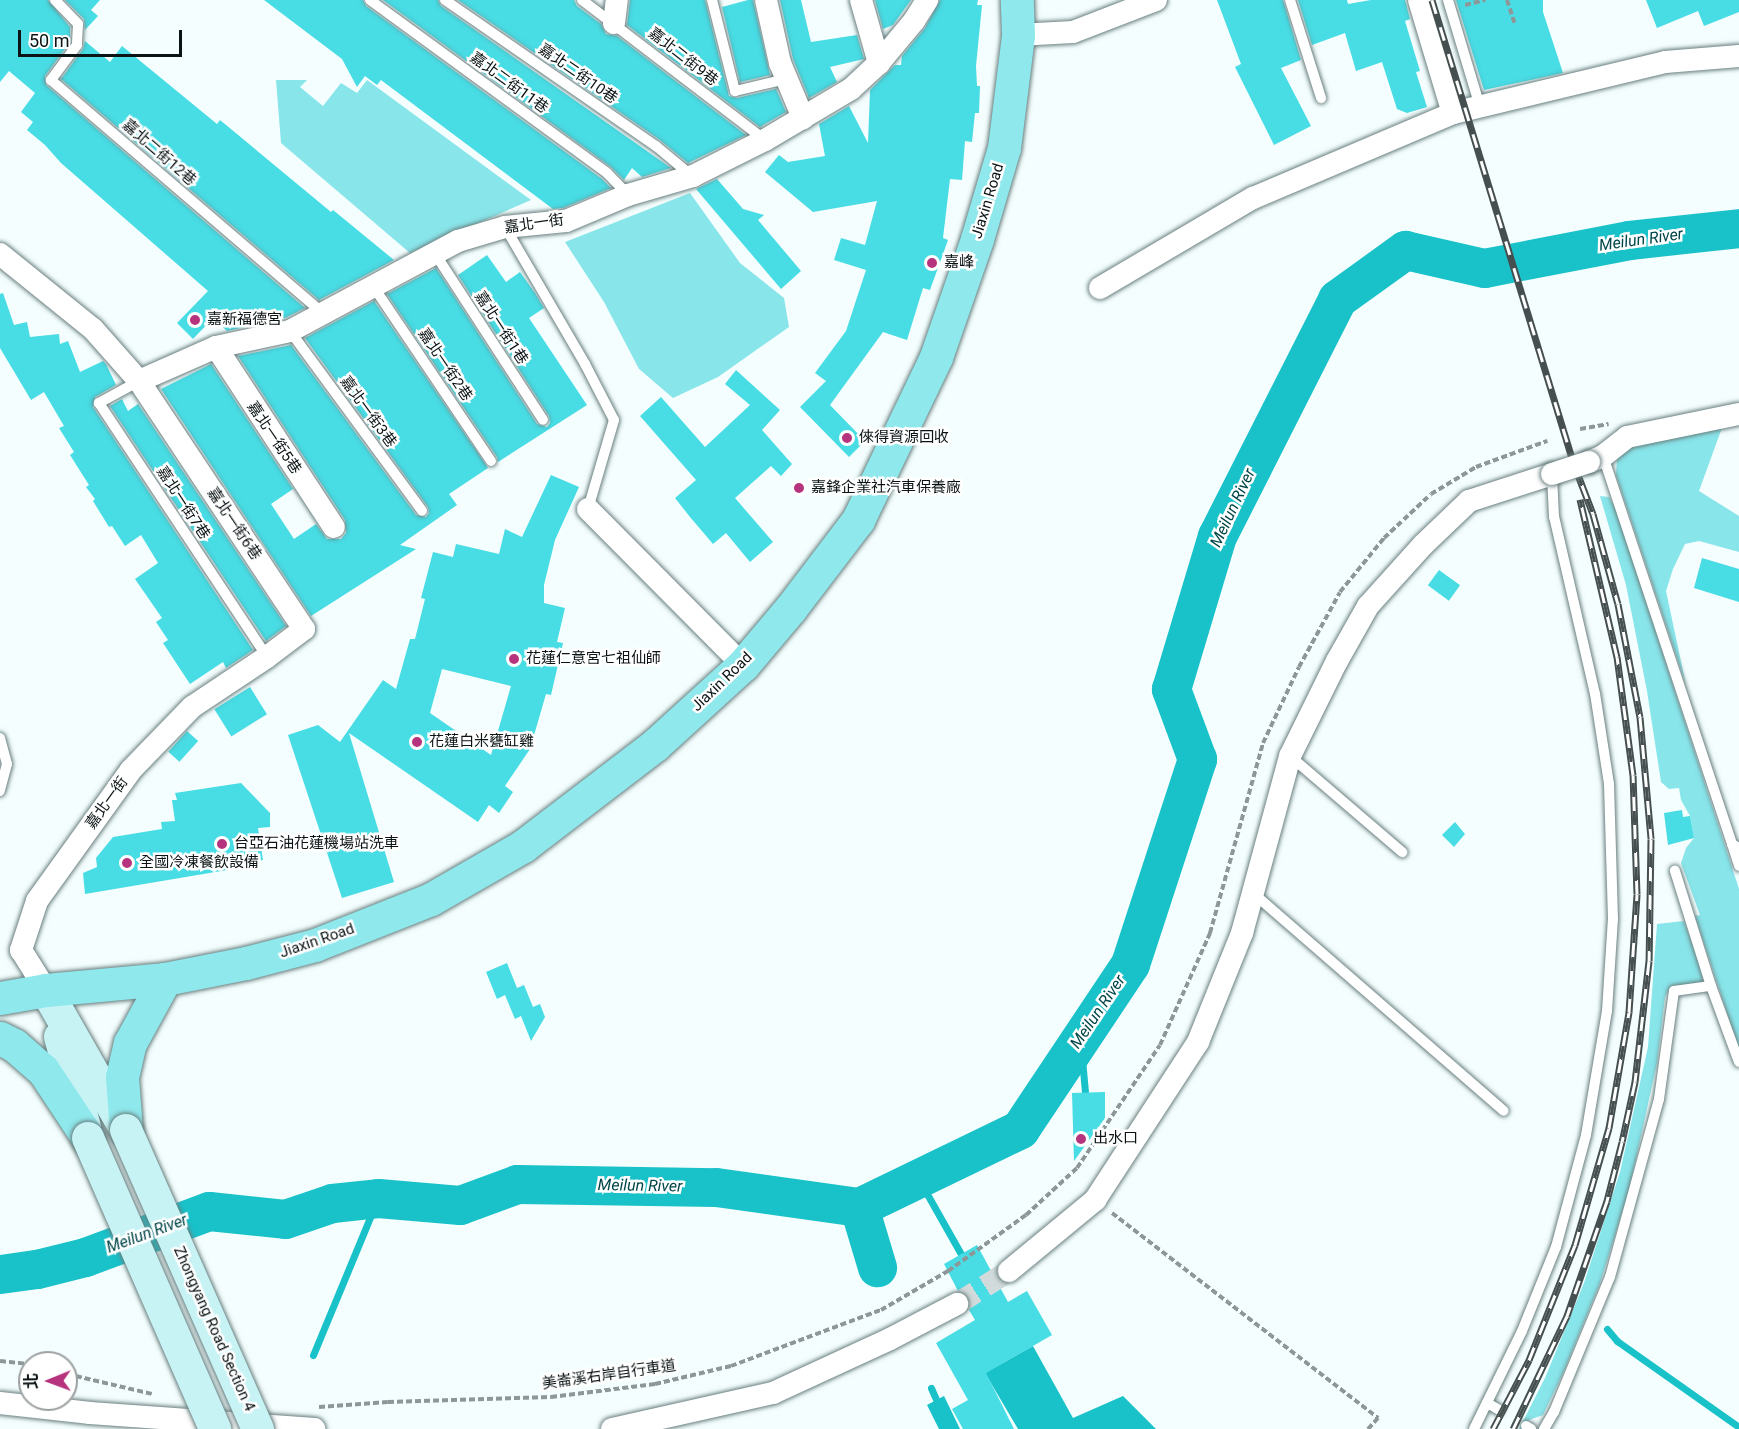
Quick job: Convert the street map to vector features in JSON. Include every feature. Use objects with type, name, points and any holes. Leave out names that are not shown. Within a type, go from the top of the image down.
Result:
[{"type":"main road","name":"Jiaxin Road","points":[[0,998],[46,990],[165,979],[246,963],[315,945],[431,899],[523,846],[655,745],[743,665],[791,608],[858,520],[936,357],[977,239],[1004,148],[1018,35],[1017,0]]},
{"type":"main road","points":[[126,1130],[122,1077],[130,1043],[165,979]]},
{"type":"main road","name":"Jiaxin Road","points":[[0,987],[46,990]]},
{"type":"main road","points":[[0,1038],[14,1045],[43,1070],[88,1138]]},
{"type":"street","points":[[614,23],[617,0]]},
{"type":"street","points":[[766,0],[780,63],[803,118]]},
{"type":"street","points":[[861,0],[879,63]]},
{"type":"street","name":"嘉北一街","points":[[139,381],[216,347],[290,331],[458,241],[505,227],[566,221],[628,195],[693,176],[765,140],[850,89],[879,63],[914,21],[927,0]]},
{"type":"street","points":[[1018,35],[1073,32],[1156,0]]},
{"type":"street","points":[[1419,0],[1453,113]]},
{"type":"street","points":[[1100,288],[1253,198],[1453,113],[1665,62],[1739,56]]},
{"type":"street","points":[[0,254],[93,329],[139,381]]},
{"type":"street","name":"嘉北一街5巷","points":[[216,347],[334,527]]},
{"type":"street","name":"嘉北一街6巷","points":[[139,381],[303,629],[267,657]]},
{"type":"street","points":[[1009,1271],[1095,1200],[1198,1042],[1242,933],[1290,756],[1337,661],[1368,606],[1423,545],[1469,501],[1596,459],[1627,437],[1739,414]]},
{"type":"street","points":[[588,509],[743,665]]},
{"type":"street","name":"嘉北一街","points":[[46,990],[21,950],[36,901],[131,770],[192,706],[267,657]]},
{"type":"street","points":[[46,990],[88,1138],[215,1429]]},
{"type":"street","name":"Zhongyang Road Section 4","points":[[46,990],[126,1130],[258,1429]]},
{"type":"street","points":[[612,1429],[773,1393],[890,1340],[957,1304]]},
{"type":"street","points":[[0,1403],[90,1413],[311,1418]]},
{"type":"lane","name":"嘉北二街12巷","points":[[55,0],[78,24],[78,34],[77,45],[51,81],[322,312]]},
{"type":"lane","name":"嘉北二街11巷","points":[[370,0],[607,173],[628,195]]},
{"type":"lane","name":"嘉北二街10巷","points":[[445,0],[656,146],[693,176]]},
{"type":"lane","name":"嘉北二街9巷","points":[[582,0],[765,140]]},
{"type":"lane","points":[[712,0],[735,91],[786,79],[803,118]]},
{"type":"lane","points":[[1290,0],[1321,98]]},
{"type":"lane","points":[[1448,0],[1480,107]]},
{"type":"lane","points":[[505,227],[585,364],[614,420],[588,509]]},
{"type":"lane","name":"嘉北一街1巷","points":[[434,252],[543,420]]},
{"type":"lane","name":"嘉北一街2巷","points":[[373,285],[491,461]]},
{"type":"lane","name":"嘉北一街3巷","points":[[290,331],[422,511]]},
{"type":"lane","name":"嘉北一街7巷","points":[[139,381],[99,403],[267,657]]},
{"type":"lane","points":[[1596,459],[1736,846],[1739,866]]},
{"type":"lane","points":[[1474,1429],[1522,1331],[1556,1247],[1586,1135],[1609,988],[1613,919],[1609,784],[1595,694],[1554,517],[1552,474]]},
{"type":"lane","points":[[0,738],[7,765],[0,791]]},
{"type":"lane","points":[[1290,756],[1402,852]]},
{"type":"lane","points":[[1675,871],[1711,986],[1739,1062]]},
{"type":"lane","points":[[1253,893],[1503,1111]]},
{"type":"lane","points":[[1544,1429],[1554,1412],[1610,1277],[1659,1099],[1674,991],[1711,986]]},
{"type":"lane","points":[[1487,1403],[1498,1409]]},
{"type":"path","points":[[1507,0],[1515,25]]},
{"type":"path","points":[[1095,1200],[1377,1418],[1368,1429]]},
{"type":"path","name":"美崙溪右岸自行車道","points":[[311,1418],[551,1397],[655,1384],[731,1366],[880,1310],[948,1271],[979,1249]]},
{"type":"path","points":[[0,1361],[18,1363]]},
{"type":"path","points":[[78,1377],[159,1395]]},
{"type":"shaded area","points":[[276,80],[307,80],[300,87],[323,106],[341,83],[357,93],[367,80],[531,200],[410,253],[281,143]]},
{"type":"shaded area","points":[[690,193],[740,263],[784,298],[789,327],[718,377],[673,398],[639,369],[604,302],[565,242]]},
{"type":"shaded area","points":[[1723,425],[1699,491],[1739,516],[1739,552],[1699,541],[1685,544],[1673,569],[1666,591],[1686,685],[1616,475],[1617,457],[1627,446]]},
{"type":"shaded area","points":[[1600,496],[1609,497],[1617,512],[1739,889],[1739,1049],[1695,916],[1700,915],[1681,863],[1686,848],[1694,838],[1690,816],[1681,800],[1679,788],[1669,789],[1661,782],[1647,691],[1626,585]]},
{"type":"shaded area","points":[[1684,921],[1702,972],[1703,983],[1671,986],[1665,997],[1657,1063],[1629,1190],[1600,1283],[1564,1371],[1543,1415],[1529,1420],[1524,1429],[1519,1429],[1545,1378],[1584,1283],[1620,1172],[1648,1047],[1657,924]]},
{"type":"shaded area","points":[[1033,1346],[1073,1418],[1123,1396],[1156,1429],[1018,1429],[985,1373]]},
{"type":"shaded area","points":[[944,1396],[960,1429],[939,1429],[927,1405]]},
{"type":"building","points":[[0,0],[48,0],[70,27],[70,42],[45,76],[46,85],[305,308],[285,318],[227,331],[213,318],[193,339],[177,323],[208,291],[61,163],[27,130],[33,122],[21,112],[35,93],[9,71],[0,82]]},
{"type":"building","points":[[65,0],[100,0],[91,10],[98,16],[85,30],[84,19]]},
{"type":"building","points":[[264,0],[363,0],[366,6],[602,179],[611,188],[563,208],[553,209],[381,80],[377,85],[365,76],[357,87],[342,59]]},
{"type":"building","points":[[383,0],[438,0],[441,6],[671,168],[642,177],[632,168],[624,180],[611,167]]},
{"type":"building","points":[[458,0],[574,0],[577,6],[601,24],[606,34],[617,36],[746,135],[688,163],[660,140]]},
{"type":"building","points":[[630,0],[705,0],[729,96],[737,98],[776,89],[786,112],[760,127],[627,25]]},
{"type":"building","points":[[753,0],[770,75],[740,82],[722,7]]},
{"type":"building","points":[[780,0],[801,0],[811,42],[857,35],[864,59],[830,67],[837,82],[809,98],[793,59]]},
{"type":"building","points":[[875,0],[911,0],[893,25],[883,29]]},
{"type":"building","points":[[940,0],[978,0],[977,5],[982,5],[976,66],[977,86],[980,86],[979,113],[975,113],[972,142],[965,141],[962,180],[950,179],[943,238],[948,240],[930,290],[923,288],[907,340],[883,332],[830,405],[865,441],[849,457],[800,407],[826,381],[815,373],[846,331],[866,270],[834,260],[841,238],[865,245],[877,201],[813,212],[765,172],[779,155],[788,162],[825,156],[819,124],[849,106],[868,143],[870,90],[895,65],[901,65],[902,56],[925,28]]},
{"type":"building","points":[[1217,0],[1283,0],[1301,60],[1281,68],[1311,126],[1274,145],[1235,67],[1241,64]]},
{"type":"building","points":[[1298,0],[1347,0],[1348,4],[1371,0],[1405,0],[1410,19],[1405,21],[1420,71],[1416,72],[1427,107],[1407,113],[1397,109],[1382,62],[1356,71],[1345,33],[1312,45]]},
{"type":"building","points":[[1456,0],[1543,0],[1543,12],[1563,73],[1484,90]]},
{"type":"building","points":[[1646,0],[1739,0],[1739,12],[1704,26],[1698,11],[1657,28]]},
{"type":"building","points":[[85,41],[110,62],[122,46],[217,124],[220,120],[331,212],[333,210],[394,260],[319,300],[61,79],[83,49]]},
{"type":"building","points":[[717,179],[743,209],[764,215],[758,220],[801,271],[781,289],[696,189]]},
{"type":"building","points":[[487,255],[506,282],[520,272],[535,293],[544,308],[529,318],[587,405],[498,462],[497,457],[387,294],[436,268],[537,424],[547,427],[550,423],[549,416],[458,275]]},
{"type":"building","points":[[3,293],[14,325],[27,322],[30,337],[59,334],[60,344],[68,341],[80,372],[103,361],[106,364],[116,385],[95,397],[93,407],[253,650],[226,668],[223,662],[190,684],[163,643],[168,640],[156,622],[162,618],[135,579],[158,563],[141,535],[125,546],[112,526],[109,527],[93,501],[95,499],[86,487],[89,485],[70,455],[74,452],[59,428],[64,426],[44,392],[31,400],[0,348],[0,294]]},
{"type":"building","points":[[374,301],[488,468],[449,494],[457,505],[400,545],[416,549],[311,616],[161,389],[211,364],[293,489],[271,504],[294,539],[316,524],[327,539],[341,539],[346,533],[345,520],[238,356],[291,345],[416,515],[426,517],[429,513],[428,507],[305,338]]},
{"type":"building","points":[[736,370],[780,410],[762,430],[792,464],[781,476],[771,466],[735,498],[773,542],[750,562],[726,533],[713,544],[675,498],[696,480],[640,416],[661,397],[705,447],[750,405],[725,384]]},
{"type":"building","points":[[122,399],[128,411],[138,404],[286,626],[266,641],[110,406]]},
{"type":"building","points":[[551,475],[579,487],[555,540],[544,585],[544,603],[565,608],[557,642],[563,643],[551,695],[546,694],[530,749],[505,786],[513,792],[499,813],[489,805],[478,822],[349,733],[394,882],[342,898],[288,735],[318,725],[340,742],[383,680],[396,689],[410,639],[415,639],[425,599],[421,598],[433,552],[453,557],[456,544],[499,554],[505,529],[522,537]],"holes":[[[442,669],[511,686],[491,755],[430,713]]]},
{"type":"building","points":[[1702,558],[1739,569],[1739,602],[1694,588]]},
{"type":"building","points":[[1439,570],[1460,585],[1449,601],[1428,585]]},
{"type":"building","points":[[250,687],[267,714],[231,736],[214,709]]},
{"type":"building","points":[[187,731],[198,741],[179,762],[168,752]]},
{"type":"building","points":[[241,783],[270,813],[270,827],[258,828],[263,860],[226,866],[227,870],[85,894],[83,873],[97,867],[96,858],[113,837],[162,829],[161,822],[175,821],[172,800],[177,800],[175,793]]},
{"type":"building","points":[[1682,810],[1683,817],[1690,816],[1694,838],[1668,845],[1664,813]]},
{"type":"building","points":[[1455,822],[1465,834],[1454,847],[1442,835]]},
{"type":"building","points":[[507,963],[517,988],[524,985],[533,1007],[540,1004],[545,1017],[531,1041],[521,1016],[515,1019],[505,995],[497,999],[486,972]]},
{"type":"building","name":"出水口","points":[[1105,1092],[1105,1118],[1074,1161],[1072,1093]]},
{"type":"building","points":[[977,1245],[1008,1302],[1027,1291],[1052,1335],[986,1373],[1014,1429],[963,1429],[952,1409],[968,1400],[936,1343],[975,1320],[969,1310],[969,1297],[958,1291],[944,1264]]},
{"type":"waterway","name":"Meilun River","points":[[0,1274],[37,1269],[85,1257],[209,1211],[285,1219],[332,1203],[378,1198],[460,1205],[517,1184],[716,1187],[859,1207],[1020,1129],[1130,964],[1197,759],[1171,689],[1217,536],[1337,299],[1405,250],[1484,268],[1629,240],[1739,228]]},
{"type":"waterway","points":[[1080,1037],[1085,1092]]},
{"type":"waterway","points":[[918,1178],[961,1254]]},
{"type":"waterway","points":[[313,1355],[378,1198]]},
{"type":"waterway","points":[[859,1207],[877,1267]]},
{"type":"waterway","points":[[1607,1329],[1617,1341],[1739,1427]]},
{"type":"waterway","points":[[931,1388],[940,1408]]},
{"type":"tunnel","points":[[957,1304],[1009,1271]]},
{"type":"railway","points":[[1432,0],[1572,459],[1593,514],[1618,604],[1640,717],[1651,839],[1649,961],[1635,1082],[1622,1142],[1607,1201],[1567,1316],[1513,1429]]},
{"type":"railway","points":[[1493,1429],[1529,1360],[1575,1245],[1609,1128],[1629,1012],[1637,894],[1633,775],[1617,657],[1580,499]]},
{"type":"place","name":"嘉峰","points":[[932,263]]},
{"type":"place","name":"嘉新福德宮","points":[[195,320]]},
{"type":"place","name":"倈得資源回收","points":[[847,438]]},
{"type":"place","name":"嘉鋒企業社汽車保養廠","points":[[799,488]]},
{"type":"place","name":"花蓮仁意宮七祖仙師","points":[[514,659]]},
{"type":"place","name":"花蓮白米甕缸雞","points":[[417,742]]},
{"type":"place","name":"台亞石油花蓮機場站洗車","points":[[222,844]]},
{"type":"place","name":"全國冷凍餐飲設備","points":[[127,863]]},
{"type":"place","name":"出水口","points":[[1081,1139]]}]
